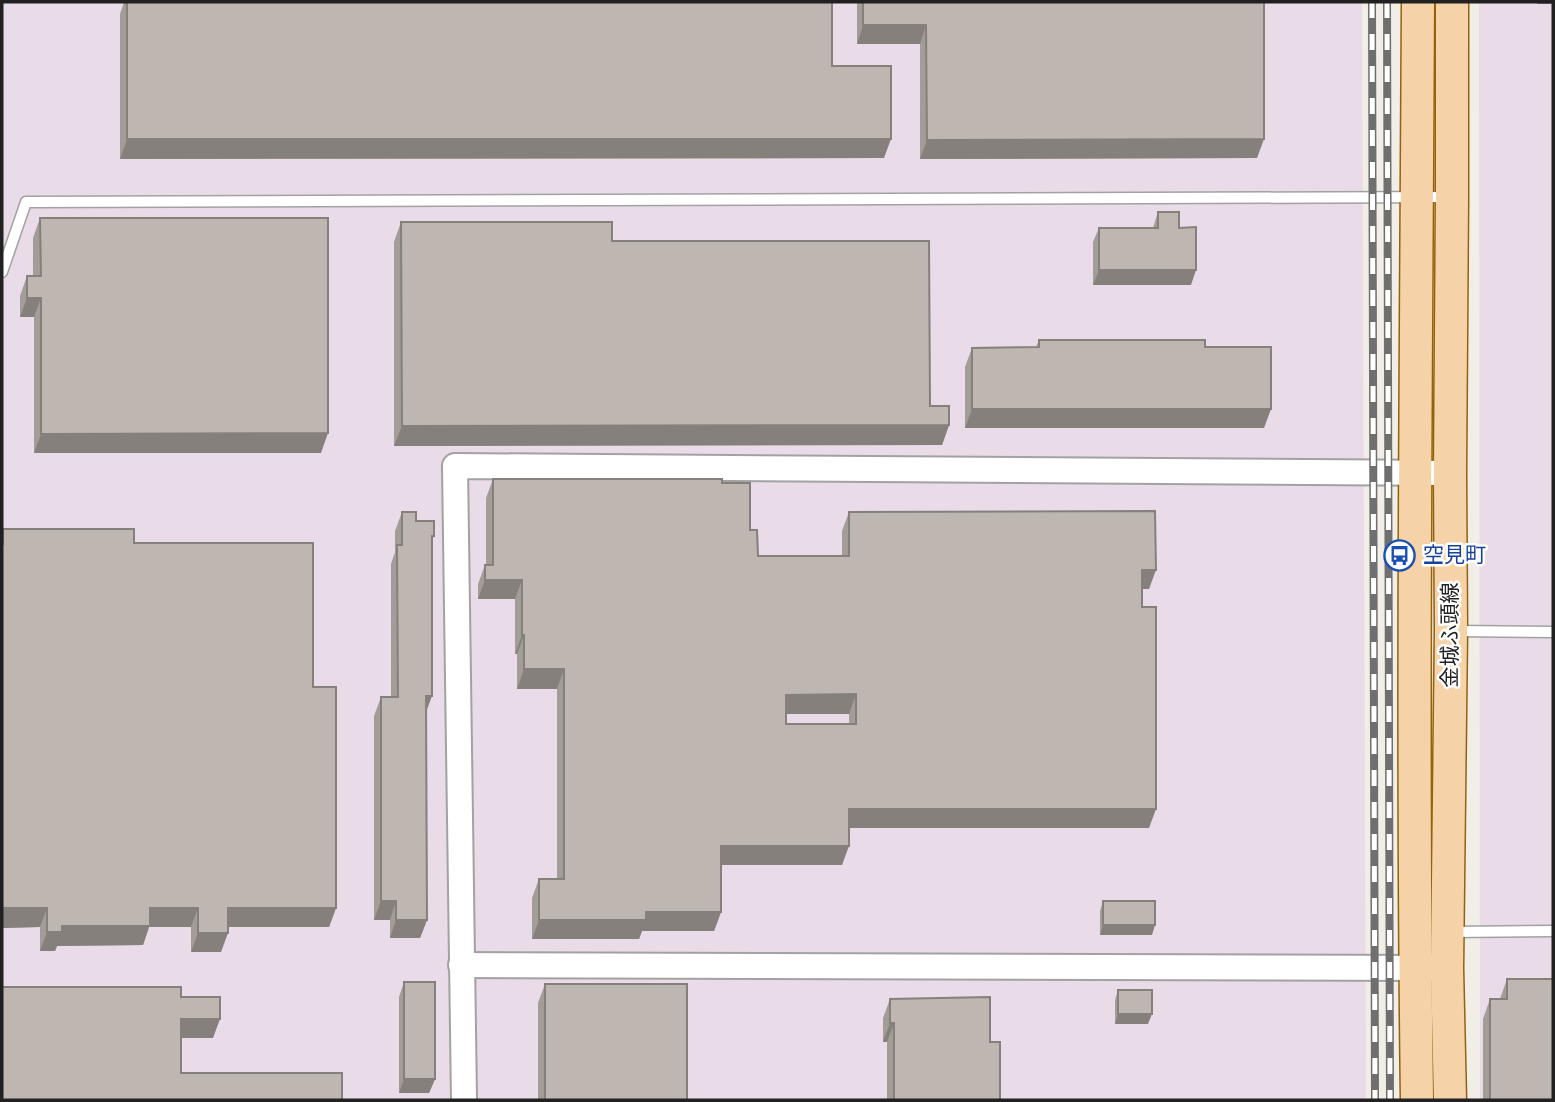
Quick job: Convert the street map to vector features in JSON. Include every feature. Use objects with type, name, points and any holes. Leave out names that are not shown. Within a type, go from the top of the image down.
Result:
[{"type":"main road","name":"金城ふ頭線","points":[[1418,2],[1415,472],[1432,932],[1447,968],[1450,1100]]},
{"type":"main road","name":"金城ふ頭線","points":[[1417,1100],[1415,968],[1432,932],[1451,631],[1452,2]]},
{"type":"street","points":[[464,1100],[455,466],[1450,473]]},
{"type":"street","points":[[461,965],[1447,968]]},
{"type":"lane","points":[[2,272],[26,202],[1452,197]]},
{"type":"lane","points":[[1451,631],[1553,632]]},
{"type":"lane","points":[[1432,932],[1553,931]]},
{"type":"shaded area","points":[[2,2],[1362,2],[1366,1100],[2,1100]]},
{"type":"shaded area","points":[[1479,2],[1553,2],[1553,1100],[1480,1100]]},
{"type":"building","points":[[127,2],[832,2],[832,66],[891,66],[891,139],[127,139]]},
{"type":"building","points":[[863,2],[1264,2],[1264,139],[927,140],[926,25],[863,25]]},
{"type":"building","points":[[1158,212],[1179,212],[1179,228],[1196,227],[1196,270],[1099,270],[1099,228],[1158,228]]},
{"type":"building","points":[[40,218],[328,218],[328,433],[41,434],[41,298],[27,298],[27,276],[41,276]]},
{"type":"building","points":[[401,222],[612,222],[612,241],[929,241],[930,406],[949,406],[949,425],[402,426]]},
{"type":"building","points":[[1039,340],[1205,340],[1205,347],[1271,347],[1271,409],[972,409],[972,348],[1039,347]]},
{"type":"building","points":[[493,479],[722,479],[722,483],[750,483],[750,530],[757,530],[758,556],[849,556],[849,512],[1155,511],[1156,570],[1142,570],[1142,607],[1156,607],[1156,809],[849,809],[849,846],[721,846],[721,912],[646,912],[646,920],[539,920],[539,879],[564,879],[564,669],[524,669],[522,580],[485,580],[485,565],[493,565]],"holes":[[[856,694],[856,724],[786,724],[786,695]]]},
{"type":"building","points":[[402,512],[416,512],[416,521],[434,521],[432,696],[426,696],[427,920],[396,920],[396,901],[381,901],[381,697],[398,697],[397,545],[402,545]]},
{"type":"building","points":[[3,529],[134,529],[134,543],[313,543],[313,687],[336,687],[336,908],[228,908],[228,933],[198,933],[198,908],[150,908],[150,926],[62,926],[62,932],[47,932],[47,908],[2,908]]},
{"type":"building","points":[[1103,901],[1155,901],[1155,925],[1103,925]]},
{"type":"building","points":[[1507,979],[1553,979],[1553,1100],[1490,1100],[1490,999],[1507,999]]},
{"type":"building","points":[[404,982],[435,982],[435,1079],[404,1079]]},
{"type":"building","points":[[545,984],[687,984],[687,1100],[545,1100]]},
{"type":"building","points":[[2,987],[181,987],[181,997],[220,997],[220,1019],[181,1019],[181,1073],[342,1073],[342,1100],[2,1100]]},
{"type":"building","points":[[1118,990],[1152,990],[1152,1014],[1118,1014]]},
{"type":"building","points":[[990,997],[990,1042],[1000,1042],[1000,1100],[894,1100],[894,1023],[890,1023],[890,999]]},
{"type":"railway","points":[[1372,2],[1375,1100]]},
{"type":"railway","points":[[1387,2],[1390,1100]]},
{"type":"place","name":"空見町","points":[[1400,555]]}]
